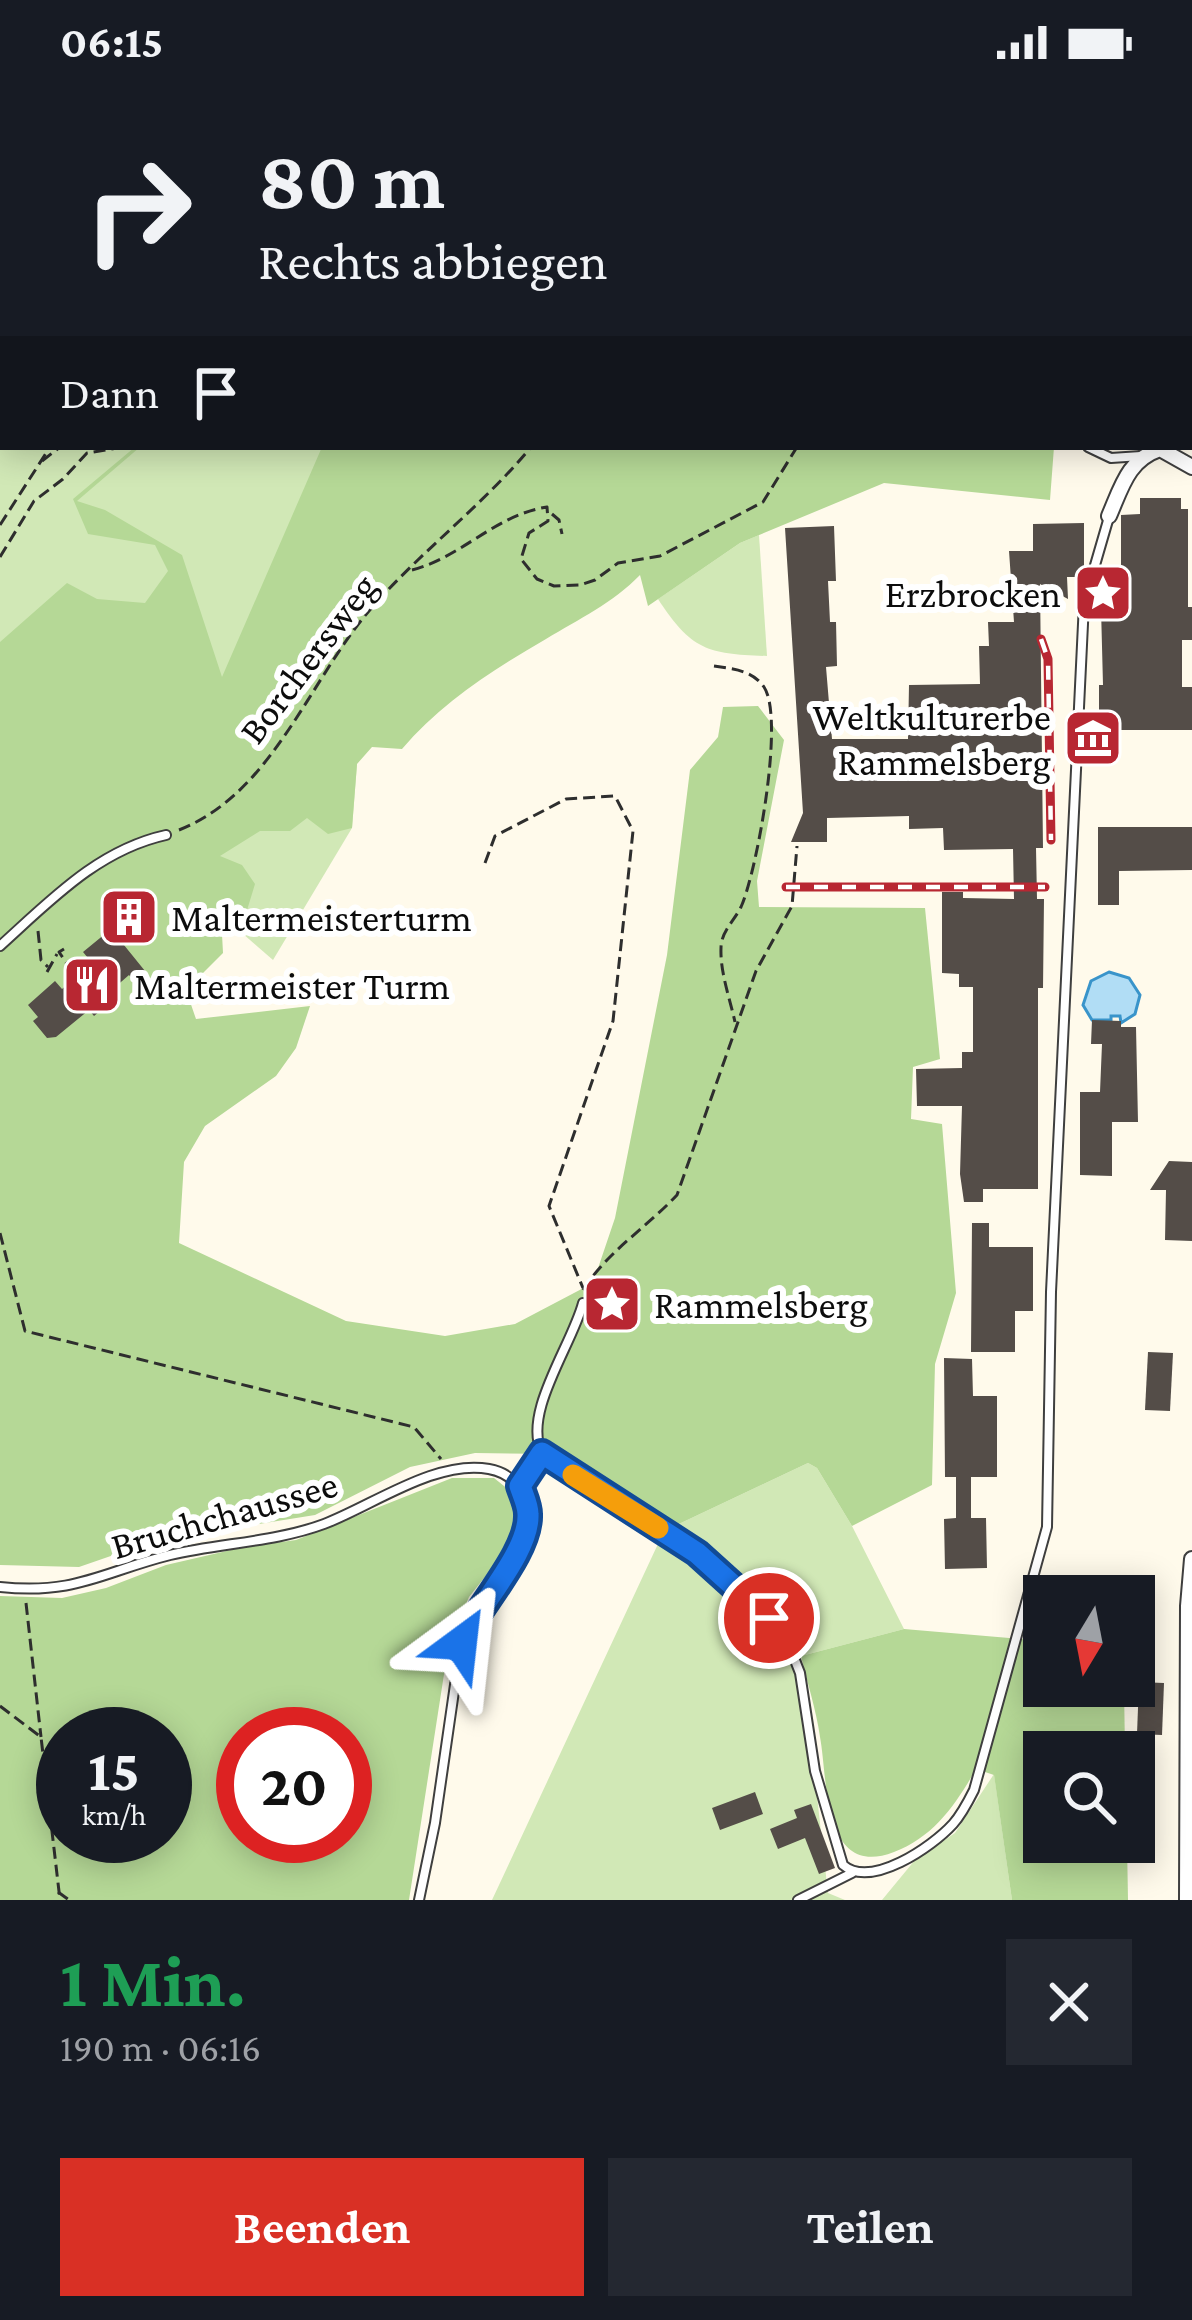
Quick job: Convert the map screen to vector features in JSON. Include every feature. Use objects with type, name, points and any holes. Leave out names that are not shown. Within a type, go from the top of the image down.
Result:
[{"type":"street","points":[[1109,516],[1126,476],[1141,456],[1154,450]]},
{"type":"street","points":[[1162,450],[1192,467]]},
{"type":"street","points":[[1187,1900],[1192,1558]]},
{"type":"lane","points":[[1094,450],[1111,458],[1141,456]]},
{"type":"lane","points":[[798,1900],[852,1873],[884,1871],[952,1826],[964,1809],[980,1770],[1047,1527],[1051,1292],[1084,603],[1109,516]]},
{"type":"lane","points":[[0,946],[93,865],[116,850],[166,836]]},
{"type":"lane","points":[[583,1304],[576,1330],[545,1392],[536,1430],[542,1453],[697,1553],[769,1618],[800,1673],[819,1789],[833,1841],[843,1865],[852,1873]]},
{"type":"lane","points":[[419,1900],[461,1643],[526,1532],[528,1512],[520,1486],[542,1453]]},
{"type":"lane","name":"Bruchchaussee","points":[[0,1587],[64,1588],[165,1556],[298,1532],[452,1471],[486,1468],[520,1486]]},
{"type":"path","points":[[0,525],[48,450]]},
{"type":"path","points":[[41,462],[56,450]]},
{"type":"path","points":[[0,557],[34,501],[87,453],[105,450]]},
{"type":"path","name":"Borchersweg","points":[[166,836],[230,802],[265,761],[350,634],[528,450]]},
{"type":"path","points":[[412,570],[463,549],[488,529],[525,511],[547,507],[548,520],[529,533],[521,559],[537,579],[554,586],[580,585],[618,563],[660,556],[763,502],[795,450]]},
{"type":"path","points":[[550,514],[556,515],[562,533]]},
{"type":"path","points":[[714,666],[746,671],[761,681],[769,695],[772,730],[766,805],[748,885],[720,945],[735,1024]]},
{"type":"path","points":[[484,863],[495,836],[566,799],[615,796],[633,831],[613,1021],[549,1206],[584,1288],[583,1304]]},
{"type":"path","points":[[584,1288],[611,1252],[656,1218],[677,1195],[756,971],[792,906],[797,846]]},
{"type":"path","points":[[38,930],[40,957],[48,969],[61,951]]},
{"type":"path","points":[[40,957],[61,951]]},
{"type":"path","points":[[61,951],[76,977]]},
{"type":"path","points":[[0,1233],[25,1331],[413,1427],[452,1471]]},
{"type":"path","points":[[24,1589],[38,1707]]},
{"type":"path","points":[[0,1706],[36,1733]]},
{"type":"path","points":[[53,1863],[59,1900]]},
{"type":"path","points":[[56,1891],[69,1900]]},
{"type":"green space","points":[[0,450],[785,450],[0,848]]},
{"type":"green space","points":[[136,450],[77,501],[105,510],[182,555],[222,677],[321,450],[1054,450],[1050,500],[884,483],[740,543],[648,606],[640,575],[607,602],[469,688],[402,749],[372,747],[357,764],[352,828],[328,834],[307,818],[290,831],[260,831],[220,856],[242,865],[255,884],[244,920],[222,934],[223,953],[186,990],[196,1019],[310,1006],[296,1048],[276,1076],[205,1126],[184,1162],[179,1243],[346,1321],[445,1336],[515,1324],[593,1283],[615,1218],[667,955],[690,770],[718,737],[723,707],[758,706],[784,740],[757,881],[759,907],[925,908],[940,1059],[913,1067],[911,1119],[942,1124],[956,1293],[935,1364],[932,1485],[852,1526],[817,1468],[808,1463],[664,1531],[665,1517],[560,1454],[475,1453],[410,1467],[315,1515],[157,1540],[79,1567],[0,1565],[0,642],[67,583],[97,599],[145,603],[168,571],[155,545],[88,534],[73,499]]},
{"type":"green space","points":[[759,535],[767,656],[730,654],[703,646],[681,630],[658,599]]},
{"type":"green space","points":[[357,764],[352,828],[273,960],[179,878]]},
{"type":"green space","points":[[808,1463],[817,1468],[852,1526],[904,1629],[801,1656],[828,1893],[845,1900],[492,1900],[664,1531]]},
{"type":"green space","points":[[452,1478],[494,1478],[514,1494],[519,1521],[507,1549],[469,1597],[449,1642],[409,1900],[0,1900],[0,1596],[62,1598],[106,1588],[166,1565],[296,1540]]},
{"type":"green space","points":[[904,1629],[1023,1639],[1023,1707],[1124,1707],[1125,1731],[1023,1731],[1023,1863],[1127,1863],[1128,1900],[1012,1900],[994,1775],[976,1769],[942,1818],[921,1838],[894,1852],[870,1857],[853,1852],[833,1821],[801,1656]]},
{"type":"green space","points":[[994,1774],[1012,1900],[882,1900],[915,1860],[955,1833]]},
{"type":"water","points":[[1109,972],[1129,978],[1140,995],[1135,1014],[1121,1023],[1120,1016],[1092,1020],[1083,1005],[1091,981]]},
{"type":"building","points":[[1140,498],[1181,498],[1181,509],[1188,509],[1192,640],[1182,640],[1182,687],[1192,687],[1192,730],[1099,730],[1101,608],[1114,608],[1114,596],[1121,596],[1121,515],[1140,514]]},
{"type":"building","points":[[1084,523],[1084,573],[1083,577],[1067,577],[1068,599],[1040,584],[1043,848],[1036,848],[1037,899],[1044,899],[1043,988],[1038,988],[1038,1189],[983,1189],[983,1202],[964,1202],[962,1106],[917,1106],[916,1069],[962,1068],[962,1052],[973,1052],[973,987],[959,987],[959,974],[942,973],[942,892],[963,892],[963,898],[1014,899],[1013,849],[944,850],[943,828],[909,829],[909,816],[827,818],[827,842],[791,842],[803,813],[785,528],[834,526],[836,581],[828,581],[830,622],[836,622],[837,666],[826,667],[832,739],[908,739],[909,685],[980,684],[979,646],[989,646],[988,622],[1014,622],[1009,551],[1033,551],[1033,524]]},
{"type":"building","points":[[1098,827],[1192,827],[1192,870],[1119,871],[1119,905],[1098,905]]},
{"type":"building","name":"Maltermeister Turm","points":[[111,929],[145,971],[134,981],[129,975],[106,995],[111,1002],[94,1016],[89,1010],[56,1037],[47,1038],[33,1021],[38,1017],[28,1005],[55,981],[62,989],[93,964],[83,952]]},
{"type":"building","points":[[1092,1020],[1136,1027],[1138,1122],[1112,1122],[1112,1176],[1080,1175],[1080,1092],[1100,1092],[1102,1044],[1091,1044]]},
{"type":"building","points":[[1169,1161],[1192,1162],[1192,1241],[1165,1240],[1166,1190],[1150,1190]]},
{"type":"building","points":[[972,1223],[989,1223],[989,1247],[1033,1247],[1033,1311],[1015,1311],[1015,1352],[971,1352]]},
{"type":"building","points":[[1148,1352],[1173,1353],[1170,1411],[1145,1410]]},
{"type":"building","points":[[944,1358],[972,1359],[973,1396],[997,1396],[997,1477],[971,1477],[971,1518],[986,1518],[987,1568],[945,1569],[944,1519],[956,1518],[956,1477],[945,1477]]},
{"type":"building","points":[[1155,1683],[1164,1683],[1162,1735],[1137,1731],[1138,1707],[1155,1707]]},
{"type":"building","points":[[755,1792],[763,1814],[720,1830],[712,1808]]},
{"type":"building","points":[[811,1804],[835,1868],[819,1874],[805,1838],[778,1849],[770,1829],[797,1818],[794,1810]]},
{"type":"railway","points":[[1041,639],[1048,659],[1051,840]]},
{"type":"railway","points":[[786,887],[1045,887]]},
{"type":"slow traffic","points":[[573,1475],[658,1528]]},
{"type":"place","name":"Erzbrocken","points":[[1103,593]]},
{"type":"place","name":"Weltkulturerbe Rammelsberg","points":[[1093,738]]},
{"type":"place","name":"Maltermeisterturm","points":[[129,917]]},
{"type":"place","name":"Maltermeister Turm","points":[[92,985]]},
{"type":"place","name":"Rammelsberg","points":[[612,1304]]},
{"type":"route","points":[[461,1643],[526,1532],[528,1512],[520,1486],[542,1453],[697,1553],[769,1618]]}]
